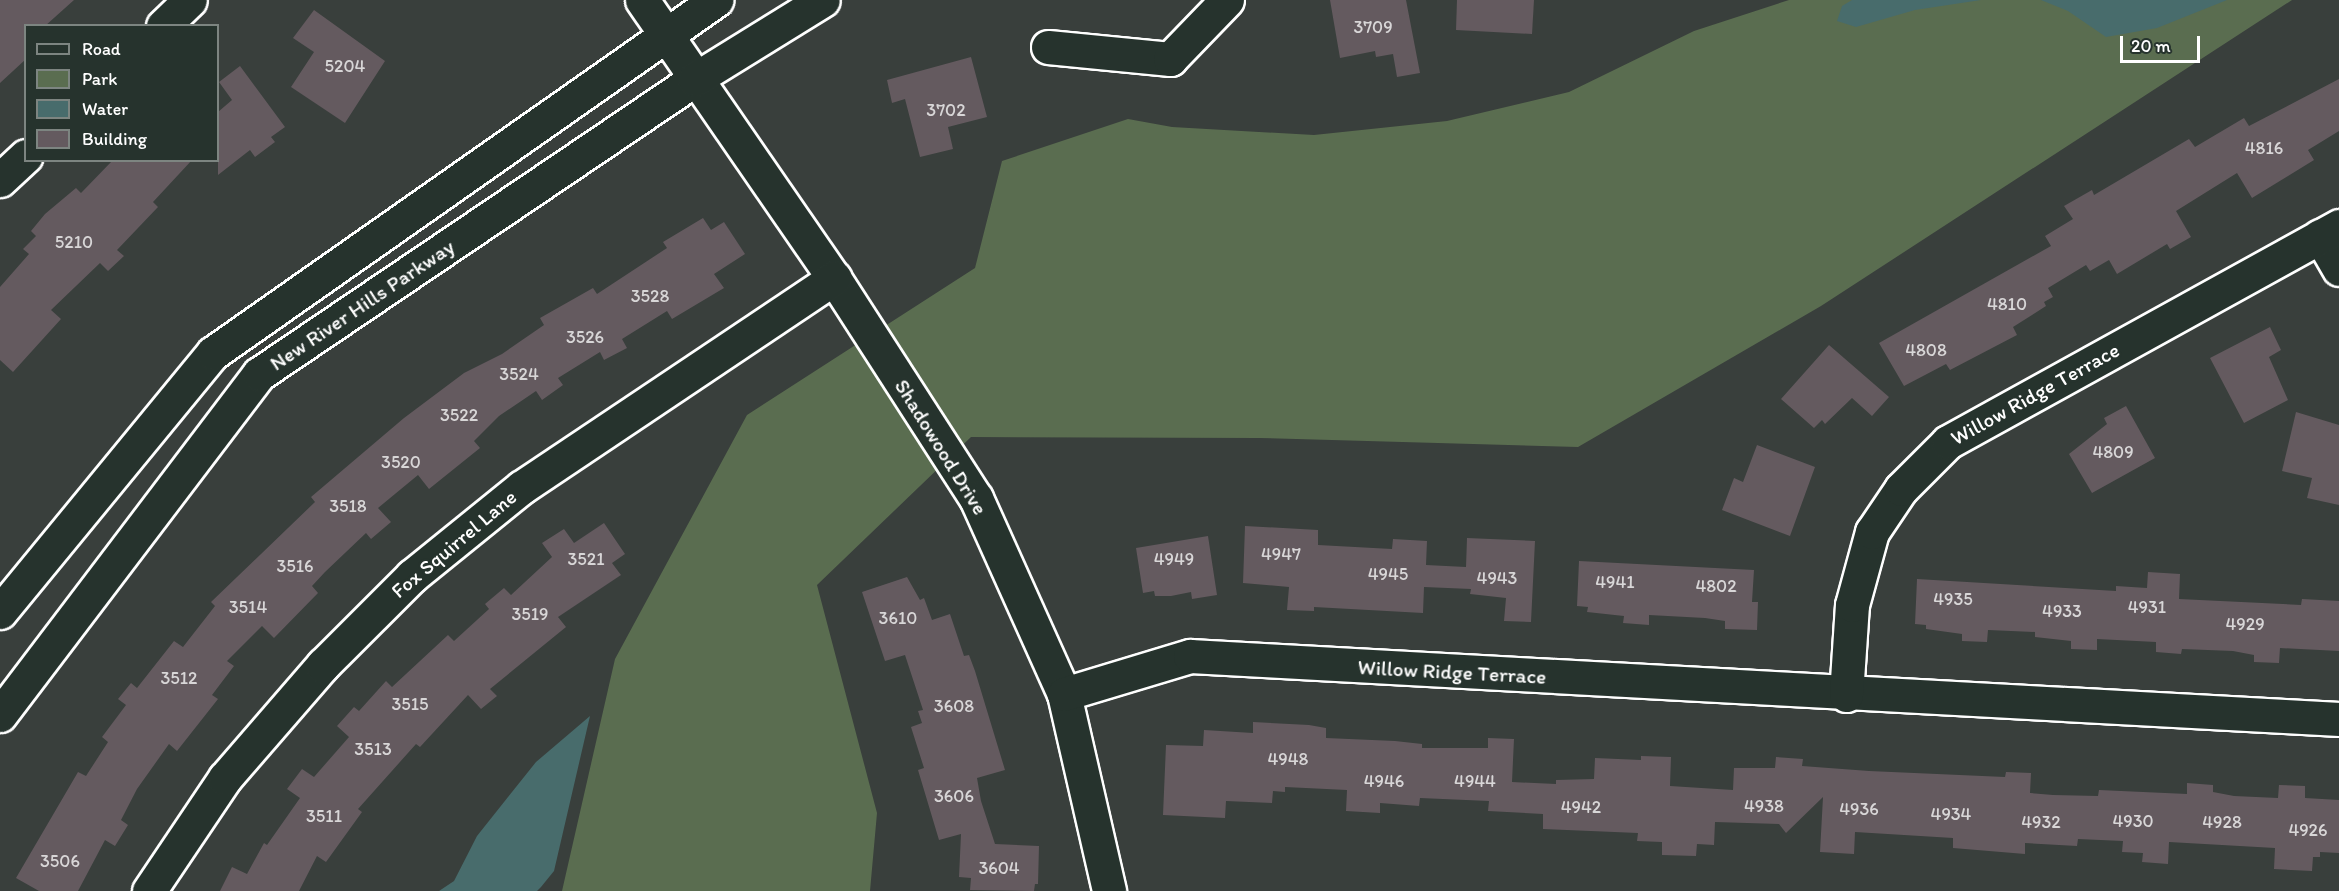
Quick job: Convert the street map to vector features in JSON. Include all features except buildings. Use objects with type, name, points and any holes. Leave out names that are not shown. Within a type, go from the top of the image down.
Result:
[{"type":"street","points":[[165,24],[190,0]]},
{"type":"street","name":"Shadowood Drive","points":[[642,0],[834,278],[976,498],[1064,694],[1109,891]]},
{"type":"street","points":[[0,612],[213,353],[716,0]]},
{"type":"street","name":"New River Hills Parkway","points":[[0,716],[259,374],[695,79],[823,0]]},
{"type":"street","points":[[1048,47],[1170,59],[1227,0]]},
{"type":"street","points":[[0,180],[24,158]]},
{"type":"street","points":[[2329,231],[2339,269]]},
{"type":"street","name":"Willow Ridge Terrace","points":[[1846,695],[1852,605],[1872,532],[1900,489],[1948,442],[2329,231]]},
{"type":"street","name":"Fox Squirrel Lane","points":[[149,891],[225,778],[323,665],[412,576],[522,487],[834,278]]},
{"type":"street","name":"Willow Ridge Terrace","points":[[1064,694],[1190,656],[1846,695],[2339,719]]},
{"type":"green space","points":[[1789,0],[2292,0],[1821,306],[1578,447],[1260,438],[971,437],[817,585],[877,813],[870,891],[562,891],[615,659],[747,415],[975,268],[1002,161],[1128,119],[1172,127],[1314,135],[1447,121],[1569,92],[1694,31]]},
{"type":"water","points":[[1852,0],[1981,0],[1915,10],[1856,27],[1837,21],[1842,6]]},
{"type":"water","points":[[2041,0],[2227,0],[2157,28],[2106,37],[2068,11]]},
{"type":"water","points":[[590,716],[554,871],[541,887],[537,891],[439,891],[454,881],[477,836],[536,762]]}]
